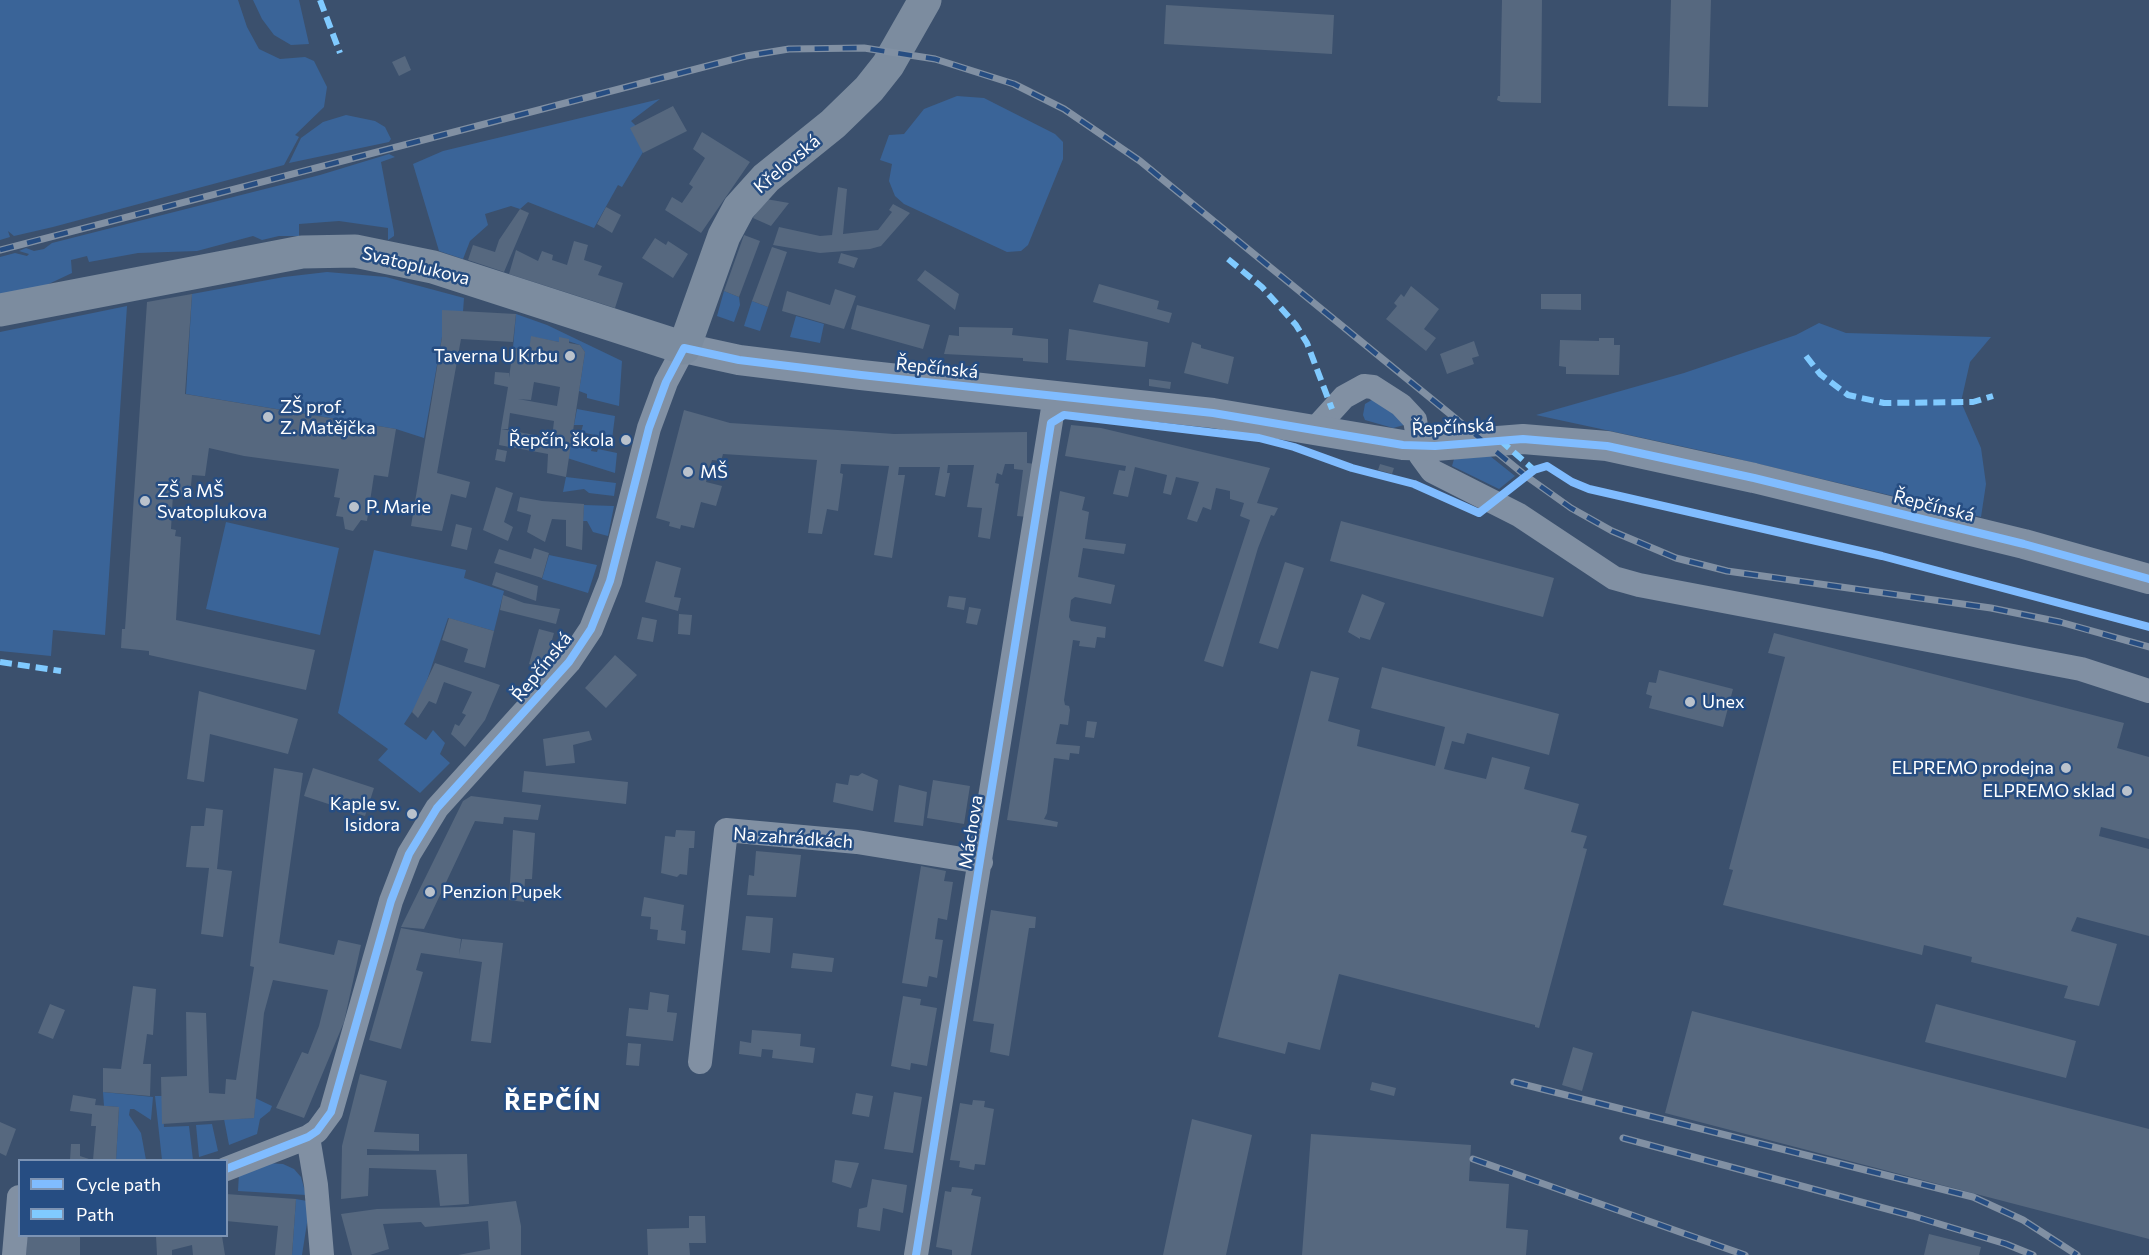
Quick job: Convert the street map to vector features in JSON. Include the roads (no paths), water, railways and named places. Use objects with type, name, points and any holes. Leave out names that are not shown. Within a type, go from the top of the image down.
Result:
[{"type":"main road","name":"Křelovská","points":[[684,348],[724,236],[739,208],[758,186],[843,116],[869,88],[892,58],[925,0]]},
{"type":"main road","name":"Svatoplukova","points":[[0,310],[302,252],[355,251],[433,267],[684,348]]},
{"type":"street","name":"Řepčínská","points":[[228,1168],[308,1137],[317,1131],[332,1112],[391,901],[409,854],[437,808],[569,662],[591,629],[610,581],[648,428],[666,382],[684,348],[780,365],[1054,405],[1213,413],[1419,445],[1523,439],[1607,446],[1833,497],[2024,544],[2149,579]]},
{"type":"street","points":[[1314,430],[1349,393],[1364,386],[1373,387],[1409,412],[1418,429],[1421,456],[1432,471],[1519,515],[1614,578],[1639,585],[2081,669],[2149,691]]},
{"type":"street","name":"Máchova","points":[[916,1255],[1054,405]]},
{"type":"street","name":"Na zahrádkách","points":[[700,1062],[726,830],[857,842],[981,862]]},
{"type":"street","points":[[308,1137],[314,1165],[323,1254]]},
{"type":"street","points":[[0,1187],[18,1196]]},
{"type":"street","points":[[14,1255],[18,1209]]},
{"type":"railway","points":[[0,250],[746,56],[789,49],[864,48],[935,59],[1014,84],[1064,109],[1140,161],[1526,476],[1571,508],[1612,531],[1676,558],[1727,571],[1991,608],[2060,622],[2149,647]]},
{"type":"railway","points":[[1514,1082],[1973,1197],[2023,1220],[2077,1255]]},
{"type":"railway","points":[[1623,1138],[1913,1216],[2006,1244],[2033,1255]]},
{"type":"railway","points":[[1473,1159],[1745,1255]]},
{"type":"place","name":"Taverna U Krbu","points":[[570,356]]},
{"type":"place","name":"ZŠ prof. Z. Matějčka","points":[[268,417]]},
{"type":"place","name":"Řepčín, škola","points":[[626,440]]},
{"type":"place","name":"MŠ","points":[[688,472]]},
{"type":"place","name":"ZŠ a MŠ Svatoplukova","points":[[145,501]]},
{"type":"place","name":"P. Marie","points":[[354,507]]},
{"type":"place","name":"Unex","points":[[1690,702]]},
{"type":"place","name":"ELPREMO prodejna","points":[[2066,768]]},
{"type":"place","name":"ELPREMO sklad","points":[[2127,791]]},
{"type":"place","name":"Kaple sv. Isidora","points":[[412,814]]},
{"type":"place","name":"Penzion Pupek","points":[[430,892]]},
{"type":"district","name":"ŘEPČÍN","points":[[553,1102]]}]
